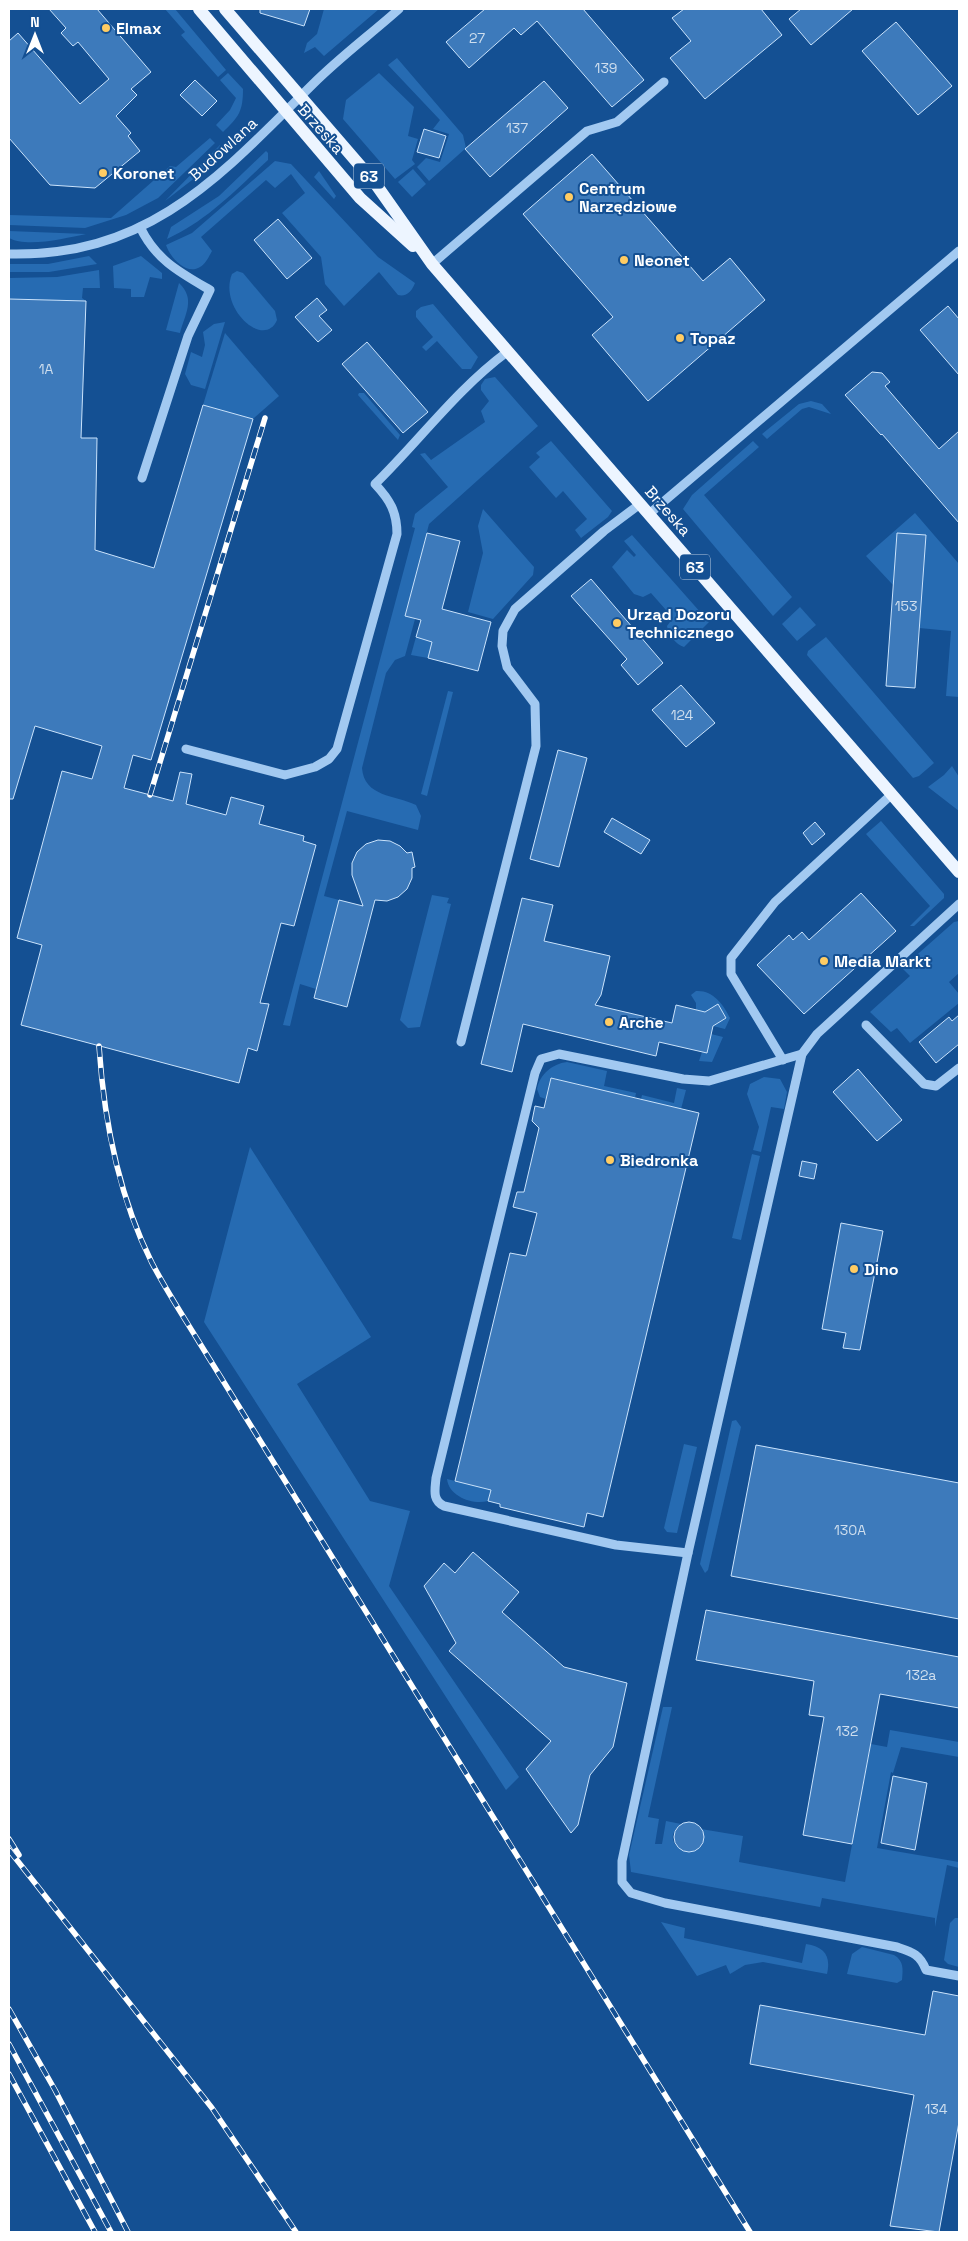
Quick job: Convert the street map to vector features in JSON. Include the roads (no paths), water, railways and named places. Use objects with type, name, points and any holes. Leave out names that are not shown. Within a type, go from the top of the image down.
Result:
[{"type":"main road","name":"Brzeska","points":[[198,9],[360,198],[431,263]]},
{"type":"main road","name":"Brzeska","points":[[225,9],[376,183],[431,263],[959,872]]},
{"type":"street","name":"Budowlana","points":[[9,254],[52,252],[80,248],[108,240],[164,215],[203,190],[301,97],[399,9]]},
{"type":"street","points":[[431,263],[587,131],[617,122],[664,82]]},
{"type":"street","points":[[140,227],[147,241],[164,262],[210,290],[188,336],[142,478]]},
{"type":"street","points":[[649,514],[959,251]]},
{"type":"street","points":[[186,749],[285,775],[315,767],[330,759],[338,749],[397,534],[397,518],[390,501],[375,484],[464,390],[507,352]]},
{"type":"street","points":[[461,1042],[536,746],[535,704],[507,667],[502,646],[503,631],[515,609],[604,530],[640,504]]},
{"type":"street","points":[[783,1060],[734,980],[730,966],[731,958],[775,902],[892,794]]},
{"type":"street","points":[[959,904],[817,1034],[802,1054],[688,1553],[622,1862],[622,1882],[631,1893],[665,1903],[897,1947],[915,1953],[921,1958],[926,1970],[959,1976]]},
{"type":"street","points":[[866,1025],[924,1084],[936,1086],[959,1068]]},
{"type":"street","points":[[688,1553],[616,1545],[444,1506],[437,1502],[435,1498],[436,1478],[540,1059],[559,1054],[683,1079],[710,1081],[802,1054]]},
{"type":"railway","points":[[150,795],[265,418]]},
{"type":"railway","points":[[99,1046],[109,1130],[115,1157],[130,1211],[157,1273],[750,2232]]},
{"type":"railway","points":[[9,1839],[19,1855]]},
{"type":"railway","points":[[9,1850],[212,2108],[296,2232]]},
{"type":"railway","points":[[9,2009],[55,2090],[128,2232]]},
{"type":"railway","points":[[9,2044],[111,2232]]},
{"type":"railway","points":[[9,2074],[95,2232]]},
{"type":"place","name":"Elmax","points":[[106,28]]},
{"type":"place","name":"Koronet","points":[[103,173]]},
{"type":"place","name":"Centrum Narzędziowe","points":[[569,197]]},
{"type":"place","name":"Neonet","points":[[624,260]]},
{"type":"place","name":"Topaz","points":[[680,338]]},
{"type":"place","name":"Urząd Dozoru Technicznego","points":[[617,623]]},
{"type":"place","name":"Media Markt","points":[[824,961]]},
{"type":"place","name":"Arche","points":[[609,1022]]},
{"type":"place","name":"Biedronka","points":[[610,1160]]},
{"type":"place","name":"Dino","points":[[854,1269]]}]
